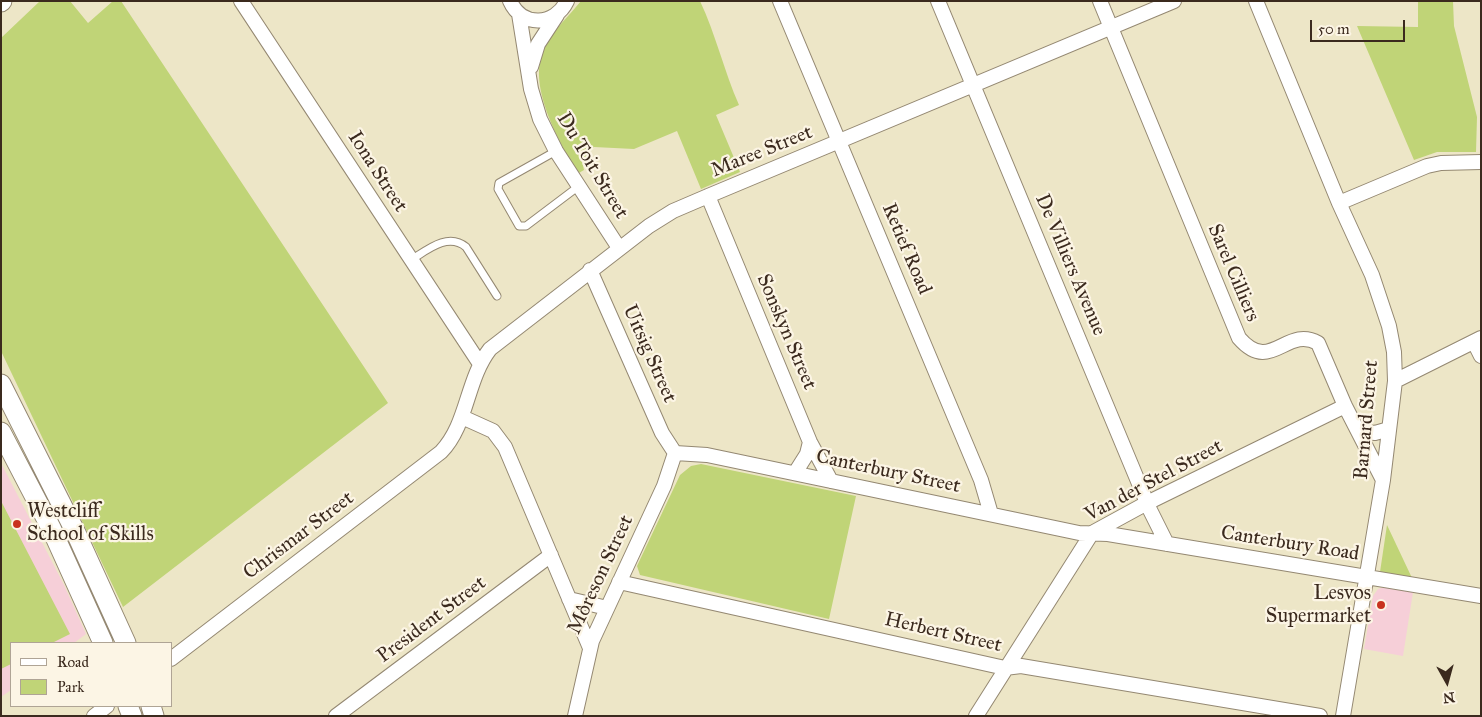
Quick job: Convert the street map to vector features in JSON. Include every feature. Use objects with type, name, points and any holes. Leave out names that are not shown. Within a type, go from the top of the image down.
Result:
[{"type":"main road","points":[[1,384],[65,510],[126,642]]},
{"type":"main road","points":[[1,432],[51,528],[103,642]]},
{"type":"street","name":"Iona Street","points":[[241,1],[480,364]]},
{"type":"street","name":"Du Toit Street","points":[[530,74],[538,44],[567,1]]},
{"type":"street","name":"Retief Road","points":[[780,1],[981,480],[991,514]]},
{"type":"street","name":"De Villiers Avenue","points":[[938,1],[1147,502],[1167,544]]},
{"type":"street","name":"Sarel Cilliers","points":[[1100,1],[1239,338],[1248,348],[1258,352],[1268,352],[1300,338],[1307,338],[1318,343],[1345,406],[1383,480]]},
{"type":"street","name":"Maree Street","points":[[448,444],[462,417],[480,364],[490,349],[501,338],[619,248],[673,211],[1174,1]]},
{"type":"street","name":"Barnard Street","points":[[1256,1],[1339,203],[1372,275],[1389,326],[1395,381],[1383,480],[1368,577],[1343,716]]},
{"type":"street","name":"Du Toit Street","points":[[511,5],[530,74],[537,111],[556,151],[619,248]]},
{"type":"street","points":[[511,5],[528,19],[538,21],[557,15]]},
{"type":"street","points":[[1339,203],[1427,166],[1441,162],[1481,162]]},
{"type":"street","name":"Sonskyn Street","points":[[708,196],[810,442],[831,481]]},
{"type":"street","name":"Uitsig Street","points":[[590,270],[662,433],[675,453]]},
{"type":"street","points":[[1395,381],[1477,340],[1481,356]]},
{"type":"street","name":"Van der Stel Street","points":[[976,716],[1092,533],[1147,502],[1345,406]]},
{"type":"street","points":[[462,417],[489,429],[502,443],[590,648]]},
{"type":"street","points":[[1358,432],[1375,433],[1389,429]]},
{"type":"street","points":[[795,473],[807,454],[810,442]]},
{"type":"street","points":[[809,476],[812,461],[810,442]]},
{"type":"street","name":"Chrismar Street","points":[[172,658],[428,463],[448,444]]},
{"type":"street","name":"Canterbury Street","points":[[675,453],[707,455],[1079,533],[1092,533]]},
{"type":"street","name":"Môreson Street","points":[[575,716],[590,648],[664,486],[675,453]]},
{"type":"street","name":"Canterbury Road","points":[[1092,533],[1481,596]]},
{"type":"street","name":"President Street","points":[[336,716],[353,711],[551,555]]},
{"type":"street","name":"Herbert Street","points":[[619,582],[1005,668],[1021,666],[1320,716]]},
{"type":"street","points":[[569,600],[607,608]]},
{"type":"street","points":[[94,716],[107,707]]},
{"type":"lane","points":[[556,151],[500,184],[498,189],[519,226],[526,226],[579,186]]},
{"type":"lane","points":[[411,260],[440,243],[451,241],[460,243],[466,247],[497,296]]},
{"type":"shaded area","name":"Westcliff School of Skills","points":[[1,463],[64,585],[86,634],[75,642],[10,642],[10,691],[1,697]]},
{"type":"shaded area","points":[[1385,587],[1413,592],[1403,656],[1364,649],[1373,596],[1378,589]]},
{"type":"green space","points":[[40,1],[70,1],[88,23],[113,1],[121,1],[388,403],[123,607],[1,351],[1,38]]},
{"type":"green space","points":[[581,1],[700,1],[739,105],[716,115],[740,172],[701,189],[677,131],[634,149],[594,147],[582,161],[584,170],[577,174],[554,130],[542,95],[539,78],[540,62],[548,41]]},
{"type":"green space","points":[[1418,1],[1453,1],[1454,26],[1477,117],[1476,152],[1437,152],[1414,160],[1357,26],[1418,27]]},
{"type":"green space","points":[[701,464],[856,496],[829,619],[640,575],[637,566],[680,475],[691,466]]},
{"type":"green space","name":"Westcliff School of Skills","points":[[1,501],[70,634],[54,642],[10,642],[10,664],[1,669]]},
{"type":"green space","points":[[1387,525],[1412,578],[1380,572]]},
{"type":"place","name":"Westcliff School of Skills","points":[[17,524]]},
{"type":"place","name":"Lesvos Supermarket","points":[[1381,605]]}]
